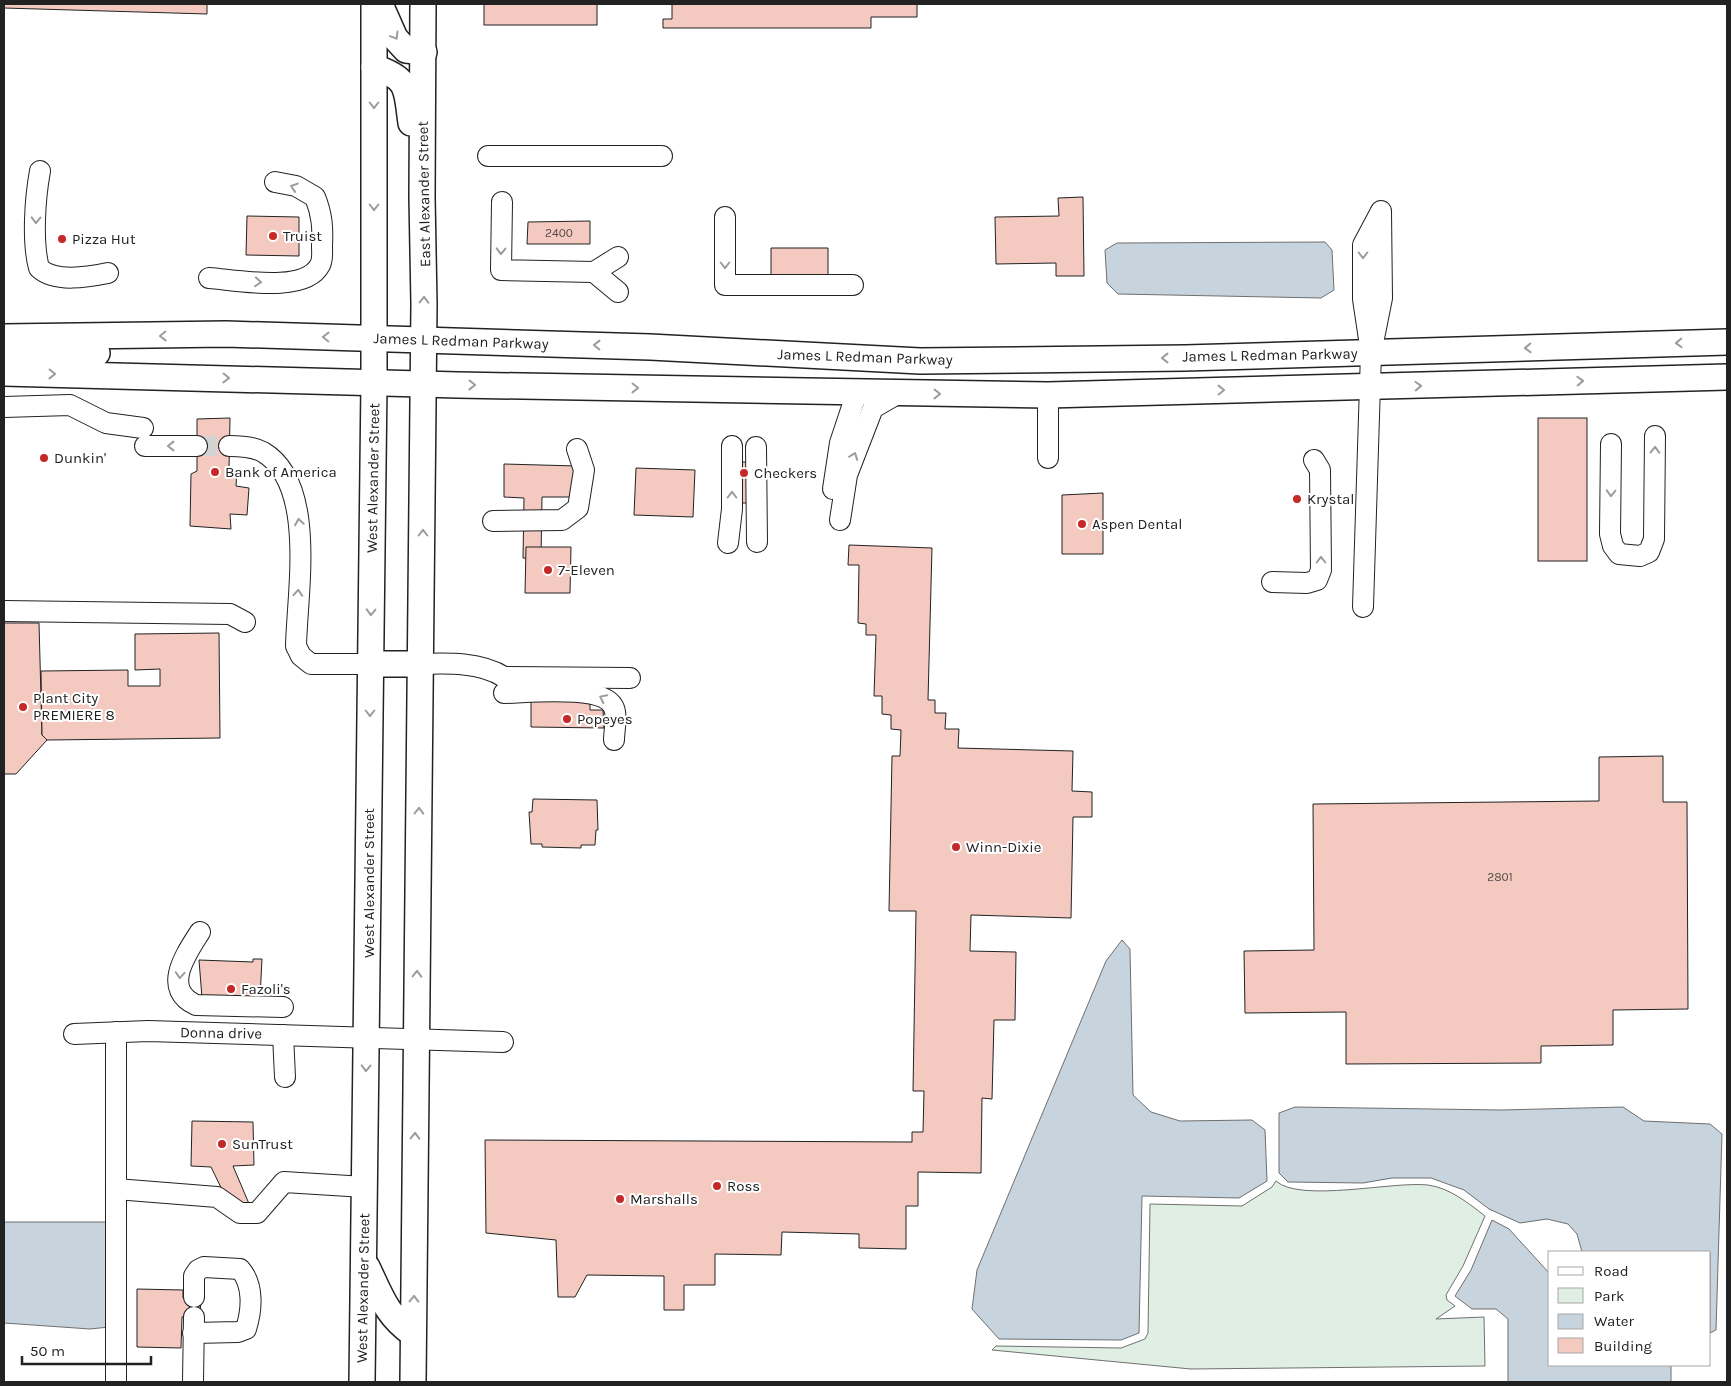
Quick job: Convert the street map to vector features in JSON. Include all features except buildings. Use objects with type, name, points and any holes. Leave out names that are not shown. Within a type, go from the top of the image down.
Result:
[{"type":"main road","points":[[374,4],[374,383]]},
{"type":"main road","points":[[380,4],[395,38],[406,50],[424,52]]},
{"type":"main road","name":"East Alexander Street","points":[[423,4],[422,197],[425,259],[424,384]]},
{"type":"main road","points":[[374,67],[400,78],[406,88],[422,197]]},
{"type":"main road","name":"James L Redman Parkway","points":[[4,338],[226,334],[650,347],[947,361],[1727,342]]},
{"type":"main road","points":[[4,355],[42,356],[118,351],[134,337]]},
{"type":"main road","points":[[697,389],[716,380],[738,376],[840,376],[861,366],[867,358]]},
{"type":"main road","points":[[857,392],[865,384],[890,376],[1031,374],[1102,358]]},
{"type":"main road","points":[[1661,379],[1699,363],[1727,362]]},
{"type":"main road","points":[[4,373],[374,383],[1048,394],[1369,388],[1727,377]]},
{"type":"main road","name":"West Alexander Street","points":[[362,1382],[374,383]]},
{"type":"main road","points":[[413,1382],[424,384]]},
{"type":"main road","points":[[370,664],[420,664]]},
{"type":"main road","points":[[364,1260],[383,1302],[396,1321],[413,1334]]},
{"type":"street","points":[[488,156],[662,156]]},
{"type":"street","points":[[40,171],[37,186],[36,256],[39,268],[53,276],[92,276],[108,273]]},
{"type":"street","points":[[209,278],[269,283],[291,282],[311,276],[321,264],[324,223],[315,196],[296,186],[275,182]]},
{"type":"street","points":[[502,202],[501,270],[594,272],[618,257]]},
{"type":"street","points":[[1363,607],[1371,352],[1382,298],[1381,211],[1362,245],[1363,299],[1371,352]]},
{"type":"street","points":[[725,217],[726,285],[853,285]]},
{"type":"street","points":[[594,272],[618,292]]},
{"type":"street","points":[[857,392],[840,443],[832,486],[840,520],[847,475],[873,408],[899,393]]},
{"type":"street","points":[[1048,394],[1048,458]]},
{"type":"street","points":[[4,407],[70,405],[106,423],[144,437],[196,446]]},
{"type":"street","points":[[1611,444],[1610,534],[1612,546],[1619,554],[1640,556],[1649,552],[1654,539],[1655,436]]},
{"type":"street","points":[[230,446],[263,452],[281,469],[291,488],[300,525],[296,646],[301,656],[311,664],[370,664]]},
{"type":"street","points":[[728,543],[732,509],[732,446]]},
{"type":"street","points":[[756,447],[757,542]]},
{"type":"street","points":[[493,520],[562,520],[578,508],[584,470],[577,449]]},
{"type":"street","points":[[1272,582],[1307,583],[1317,580],[1321,570],[1320,470],[1314,460]]},
{"type":"street","points":[[4,611],[230,614],[245,622]]},
{"type":"street","points":[[420,664],[445,663],[492,669],[504,677],[630,678]]},
{"type":"street","points":[[504,693],[592,693],[609,700],[615,708],[614,740]]},
{"type":"street","points":[[200,932],[181,962],[179,989],[184,1000],[196,1005],[283,1007]]},
{"type":"street","points":[[116,1032],[116,1382]]},
{"type":"street","name":"Donna drive","points":[[74,1034],[116,1032],[282,1035],[503,1042]]},
{"type":"street","points":[[282,1035],[285,1077]]},
{"type":"street","points":[[116,1189],[218,1198],[240,1213],[257,1212],[284,1182],[364,1187]]},
{"type":"street","points":[[193,1382],[194,1325],[238,1332],[246,1329],[249,1319],[250,1287],[240,1269],[204,1268],[198,1270],[194,1276],[194,1297]]},
{"type":"green space","points":[[1276,1181],[1288,1187],[1325,1191],[1428,1185],[1444,1189],[1465,1201],[1485,1216],[1463,1266],[1446,1295],[1447,1300],[1455,1306],[1436,1319],[1484,1317],[1485,1366],[1191,1369],[992,1350],[996,1346],[1121,1348],[1145,1339],[1148,1333],[1150,1204],[1242,1206],[1272,1187]]},
{"type":"water","points":[[1325,242],[1332,250],[1334,290],[1321,298],[1118,294],[1107,283],[1105,250],[1117,243]]},
{"type":"water","points":[[1122,940],[1130,949],[1133,1095],[1151,1112],[1180,1121],[1252,1120],[1265,1130],[1267,1181],[1239,1198],[1142,1196],[1139,1333],[1121,1340],[999,1339],[972,1309],[977,1270],[1106,961]]},
{"type":"water","points":[[1295,1107],[1501,1110],[1623,1107],[1644,1121],[1710,1124],[1722,1134],[1716,1330],[1711,1332],[1711,1251],[1582,1251],[1577,1234],[1568,1224],[1547,1219],[1520,1223],[1489,1209],[1464,1190],[1431,1178],[1392,1178],[1363,1183],[1288,1182],[1279,1173],[1279,1113]]},
{"type":"water","points":[[1492,1220],[1509,1229],[1548,1272],[1548,1366],[1671,1366],[1671,1382],[1508,1382],[1508,1319],[1496,1309],[1472,1309],[1455,1296],[1471,1270]]},
{"type":"water","points":[[4,1222],[106,1222],[109,1327],[90,1329],[4,1323]]},
{"type":"tunnel","points":[[197,446],[229,446]]},
{"type":"place","name":"Truist","points":[[273,236]]},
{"type":"place","name":"Pizza Hut","points":[[62,239]]},
{"type":"place","name":"Dunkin'","points":[[44,458]]},
{"type":"place","name":"Bank of America","points":[[215,472]]},
{"type":"place","name":"Checkers","points":[[744,473]]},
{"type":"place","name":"Krystal","points":[[1297,499]]},
{"type":"place","name":"Aspen Dental","points":[[1082,524]]},
{"type":"place","name":"7-Eleven","points":[[548,570]]},
{"type":"place","name":"Plant City PREMIERE 8","points":[[23,707]]},
{"type":"place","name":"Popeyes","points":[[567,719]]},
{"type":"place","name":"Winn-Dixie","points":[[956,847]]},
{"type":"place","name":"Fazoli's","points":[[231,989]]},
{"type":"place","name":"SunTrust","points":[[222,1144]]},
{"type":"place","name":"Ross","points":[[717,1186]]},
{"type":"place","name":"Marshalls","points":[[620,1199]]}]
